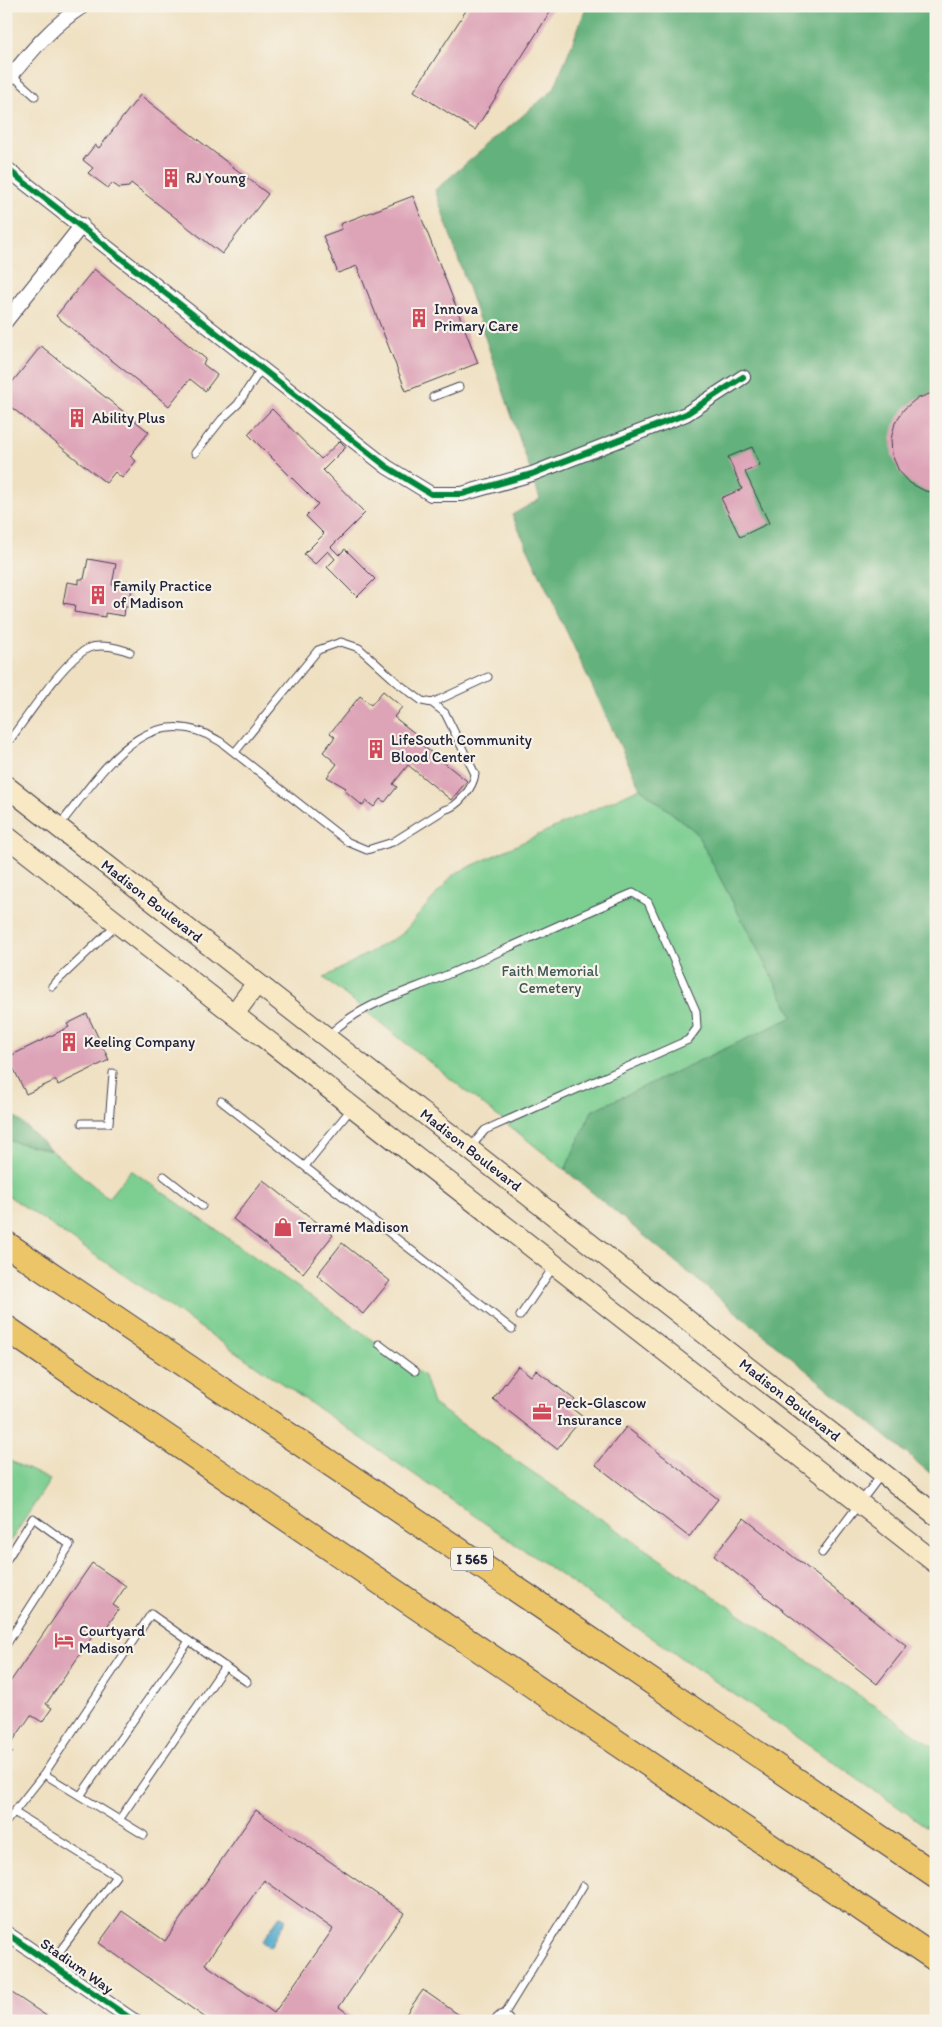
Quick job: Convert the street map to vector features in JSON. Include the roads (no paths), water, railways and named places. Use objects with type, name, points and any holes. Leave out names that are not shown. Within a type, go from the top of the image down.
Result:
[{"type":"highway","name":"I 565","points":[[6,1244],[936,1876]]},
{"type":"highway","points":[[6,1328],[936,1959]]},
{"type":"main road","name":"Madison Boulevard","points":[[6,786],[936,1514]]},
{"type":"main road","points":[[6,836],[936,1563]]},
{"type":"main road","points":[[234,1014],[257,982]]},
{"type":"street","points":[[9,78],[41,40],[68,15],[83,6]]},
{"type":"street","points":[[6,168],[82,225],[261,369],[387,467],[431,494],[454,494],[532,474],[686,414],[742,377]]},
{"type":"street","points":[[6,321],[82,225]]},
{"type":"street","name":"Stadium Way","points":[[6,1933],[134,2021]]},
{"type":"lane","points":[[9,78],[35,96]]},
{"type":"lane","points":[[195,453],[222,419],[238,404],[261,369]]},
{"type":"lane","points":[[432,397],[459,387]]},
{"type":"lane","points":[[235,752],[318,650],[341,642],[359,648],[399,684],[422,701],[432,702],[488,677]]},
{"type":"lane","points":[[6,745],[77,655],[90,647],[119,648],[130,652]]},
{"type":"lane","points":[[58,827],[119,752],[133,740],[171,726],[206,733],[235,752],[348,842],[367,850],[393,842],[444,810],[452,808],[474,784],[476,774],[445,713],[432,702]]},
{"type":"lane","points":[[327,1037],[343,1021],[362,1010],[633,893],[648,902],[696,1011],[697,1028],[688,1040],[485,1130],[470,1149]]},
{"type":"lane","points":[[52,986],[118,923]]},
{"type":"lane","points":[[82,1124],[109,1123],[113,1073]]},
{"type":"lane","points":[[221,1102],[512,1329]]},
{"type":"lane","points":[[305,1166],[353,1107]]},
{"type":"lane","points":[[164,1176],[202,1206]]},
{"type":"lane","points":[[520,1316],[555,1265]]},
{"type":"lane","points":[[380,1344],[415,1371]]},
{"type":"lane","points":[[822,1553],[882,1473]]},
{"type":"lane","points":[[6,1560],[33,1518],[70,1545],[6,1645]]},
{"type":"lane","points":[[6,1822],[44,1774],[151,1614],[247,1682]]},
{"type":"lane","points":[[80,1796],[188,1641]]},
{"type":"lane","points":[[120,1820],[225,1666]]},
{"type":"lane","points":[[44,1774],[144,1835]]},
{"type":"lane","points":[[14,1812],[116,1876],[50,1963]]},
{"type":"lane","points":[[502,2020],[583,1886]]},
{"type":"water","points":[[280,1915],[286,1919],[270,1947],[262,1942]]},
{"type":"place","name":"RJ Young","points":[[171,178]]},
{"type":"place","name":"Innova Primary Care","points":[[419,318]]},
{"type":"place","name":"Ability Plus","points":[[77,418]]},
{"type":"place","name":"Family Practice of Madison","points":[[98,595]]},
{"type":"place","name":"LifeSouth Community Blood Center","points":[[376,749]]},
{"type":"place","name":"Keeling Company","points":[[69,1042]]},
{"type":"place","name":"Terramé Madison","points":[[283,1227]]},
{"type":"place","name":"Peck-Glascow Insurance","points":[[542,1412]]},
{"type":"place","name":"Courtyard Madison","points":[[64,1640]]},
{"type":"park label","name":"Faith Memorial Cemetery","points":[[550,980]]}]
